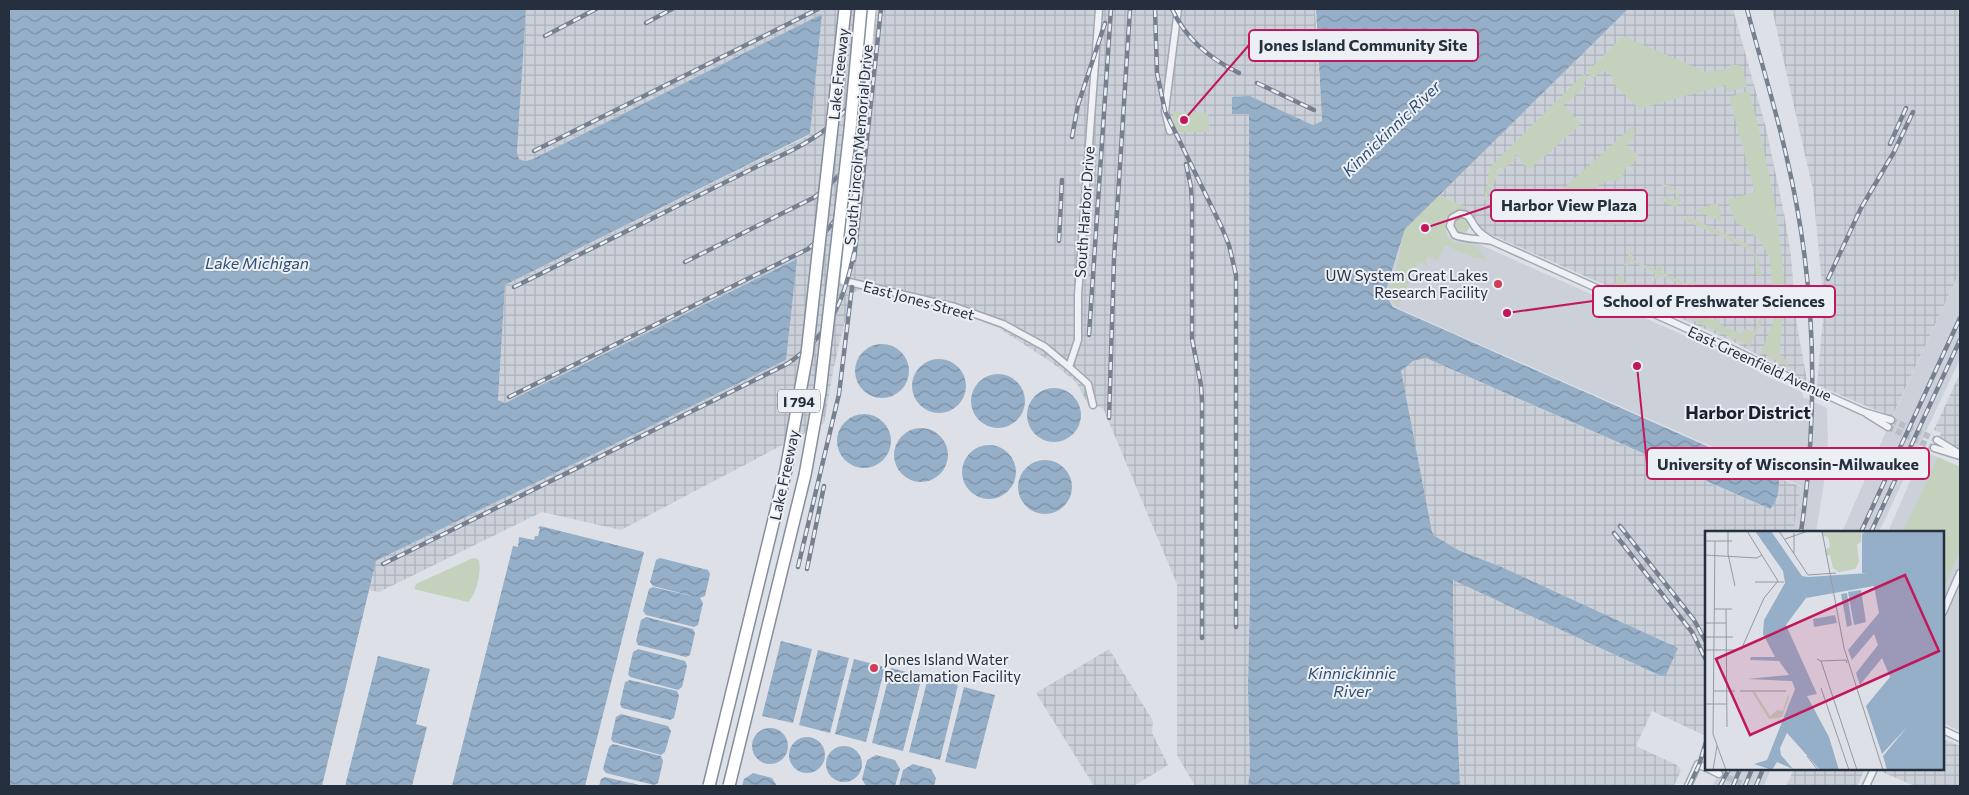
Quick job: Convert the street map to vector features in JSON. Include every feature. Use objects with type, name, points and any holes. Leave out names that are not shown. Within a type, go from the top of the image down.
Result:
[{"type":"highway","name":"Lake Freeway","points":[[709,786],[786,470],[807,354],[845,9]]},
{"type":"highway","name":"Lake Freeway","points":[[729,786],[805,475],[820,392],[862,9]]},
{"type":"street","name":"South Lincoln Memorial Drive","points":[[845,281],[871,9]]},
{"type":"street","name":"South Harbor Drive","points":[[1069,367],[1078,340],[1078,294],[1099,9]]},
{"type":"street","points":[[1170,131],[1165,111],[1178,9]]},
{"type":"street","name":"East Greenfield Avenue","points":[[1492,241],[1462,238],[1455,235],[1450,226],[1452,218],[1459,214],[1467,215],[1479,232],[1492,241],[1730,348],[1790,379],[1864,412],[1888,427]]},
{"type":"street","name":"East Jones Street","points":[[845,281],[955,307],[1003,324],[1045,347],[1069,367]]},
{"type":"street","points":[[1069,367],[1088,384],[1093,405]]},
{"type":"street","name":"East Greenfield Avenue","points":[[1864,412],[1892,420]]},
{"type":"street","points":[[1937,440],[1960,455]]},
{"type":"street","points":[[1934,448],[1960,455]]},
{"type":"street","points":[[1944,610],[1960,573]]},
{"type":"street","points":[[1944,730],[1960,738]]},
{"type":"street","points":[[1688,786],[1698,764],[1705,767]]},
{"type":"street","points":[[1712,770],[1720,774]]},
{"type":"street","points":[[1866,786],[1874,770]]},
{"type":"shaded area","points":[[526,9],[1315,9],[1322,121],[1313,125],[1250,96],[1232,114],[1249,114],[1250,594],[1248,687],[1250,769],[1248,786],[1195,786],[1177,755],[1177,584],[1103,408],[1089,406],[1076,382],[1051,362],[997,327],[975,318],[861,290],[852,293],[834,366],[824,423],[621,530],[542,512],[379,592],[368,590],[376,561],[786,360],[796,260],[505,403],[498,400],[505,285],[810,135],[822,14],[533,159],[525,161],[519,159],[517,152]]},
{"type":"shaded area","points":[[1628,9],[1733,9],[1766,128],[1784,213],[1791,255],[1796,319],[1807,381],[1732,341],[1485,232],[1472,216],[1463,210],[1465,207],[1439,195]]},
{"type":"shaded area","points":[[1772,9],[1960,9],[1960,271],[1892,417],[1817,385],[1824,306],[1813,190]]},
{"type":"shaded area","points":[[1448,234],[1456,241],[1474,242],[1728,355],[1766,376],[1802,392],[1803,397],[1827,408],[1828,441],[1824,483],[1816,531],[1793,531],[1801,486],[1393,306],[1385,293],[1399,250],[1426,262],[1429,256],[1436,259]]},
{"type":"shaded area","points":[[1960,271],[1960,359],[1879,531],[1842,531]]},
{"type":"shaded area","points":[[1426,358],[1769,509],[1772,507],[1777,496],[1779,478],[1801,487],[1793,531],[1705,531],[1705,736],[1652,711],[1636,746],[1677,765],[1681,771],[1674,786],[1460,786],[1453,579],[1661,676],[1499,566],[1458,550],[1435,536],[1432,532],[1400,371],[1413,361]]},
{"type":"shaded area","points":[[1960,373],[1960,449],[1939,439],[1941,433],[1934,430]]},
{"type":"shaded area","points":[[1923,451],[1960,467],[1960,731],[1944,723],[1944,531],[1888,531]]},
{"type":"shaded area","points":[[1109,649],[1153,721],[1152,733],[1168,765],[1134,786],[1094,786],[1036,693]]},
{"type":"shaded area","points":[[1944,739],[1960,746],[1960,786],[1915,786],[1884,773],[1882,770],[1944,770]]},
{"type":"shaded area","points":[[1721,770],[1771,770],[1764,786],[1712,786]]},
{"type":"shaded area","points":[[1794,770],[1865,770],[1857,786],[1786,786]]},
{"type":"green space","points":[[1623,36],[1706,72],[1730,68],[1731,64],[1742,66],[1747,87],[1727,92],[1725,85],[1639,109],[1615,85],[1612,81],[1614,79],[1607,71],[1603,70],[1593,79],[1587,72]]},
{"type":"green space","points":[[1584,74],[1588,78],[1583,83],[1586,86],[1577,94],[1574,91],[1576,95],[1564,105],[1581,124],[1530,169],[1524,165],[1517,155],[1503,170],[1500,167],[1495,172],[1498,175],[1482,206],[1488,182],[1489,168]]},
{"type":"green space","points":[[1749,91],[1776,210],[1786,287],[1779,353],[1787,361],[1788,367],[1761,352],[1775,318],[1770,259],[1759,239],[1735,221],[1728,200],[1755,192],[1729,97]]},
{"type":"green space","points":[[1173,111],[1208,113],[1209,132],[1177,132]]},
{"type":"green space","points":[[1633,126],[1634,139],[1628,142],[1627,148],[1639,154],[1633,164],[1625,168],[1623,176],[1618,181],[1612,180],[1598,186],[1585,196],[1569,213],[1547,203]]},
{"type":"green space","points":[[1661,184],[1671,186],[1678,193],[1681,200],[1676,207],[1660,200],[1664,197],[1675,200],[1677,198],[1674,191]]},
{"type":"green space","points":[[1439,195],[1465,207],[1463,210],[1450,214],[1445,225],[1447,237],[1458,243],[1477,247],[1486,261],[1445,245],[1437,261],[1429,256],[1426,262],[1428,266],[1418,262],[1415,269],[1412,268],[1408,285],[1400,298],[1398,306],[1395,305],[1389,293],[1405,229]]},
{"type":"green space","points":[[1718,203],[1722,222],[1694,210]]},
{"type":"green space","points":[[1634,209],[1631,221],[1608,225],[1606,212]]},
{"type":"green space","points":[[1683,216],[1687,216],[1749,245],[1759,260],[1761,275],[1756,275],[1755,256],[1751,250],[1682,219]]},
{"type":"green space","points":[[1461,218],[1469,226],[1461,234],[1453,226]]},
{"type":"green space","points":[[1630,252],[1633,254],[1631,259],[1656,270],[1660,265],[1663,267],[1661,272],[1689,285],[1693,280],[1696,282],[1694,287],[1742,308],[1746,303],[1749,304],[1744,318],[1740,316],[1741,311],[1693,289],[1690,294],[1687,292],[1688,287],[1660,275],[1658,279],[1654,279],[1655,272],[1630,261],[1628,266],[1624,265]]},
{"type":"green space","points":[[1620,273],[1624,276],[1622,281],[1647,292],[1651,287],[1654,288],[1652,294],[1680,307],[1684,302],[1687,304],[1685,309],[1714,321],[1717,316],[1720,319],[1719,324],[1741,334],[1745,329],[1754,332],[1761,315],[1756,312],[1758,308],[1758,286],[1762,289],[1764,317],[1750,346],[1614,285]]},
{"type":"green space","points":[[1938,457],[1960,467],[1960,550],[1944,589],[1944,531],[1903,531]]},
{"type":"green space","points":[[473,558],[478,559],[480,568],[474,594],[468,602],[414,589],[416,584]]},
{"type":"water","name":"Lake Michigan","points":[[9,9],[526,9],[517,152],[519,159],[525,161],[533,159],[822,14],[810,134],[505,285],[498,400],[505,403],[797,259],[786,360],[376,561],[322,786],[9,786]]},
{"type":"water","name":"Kinnickinnic River","points":[[1316,9],[1628,9],[1405,229],[1385,293],[1393,307],[1779,478],[1776,499],[1770,509],[1426,358],[1413,361],[1401,371],[1432,532],[1435,536],[1458,550],[1499,566],[1678,648],[1666,675],[1661,676],[1453,580],[1460,786],[1248,786],[1250,769],[1248,687],[1250,594],[1249,114],[1232,114],[1232,97],[1250,96],[1313,125],[1322,121]]},
{"type":"water","points":[[877,344],[887,344],[897,348],[905,356],[909,371],[905,386],[897,394],[887,398],[877,398],[867,394],[859,386],[855,376],[855,366],[859,356],[867,348]]},
{"type":"water","points":[[934,359],[944,359],[954,363],[962,371],[966,386],[962,401],[954,409],[944,413],[934,413],[924,409],[916,401],[912,391],[912,381],[916,371],[924,363]]},
{"type":"water","points":[[993,374],[1003,374],[1013,378],[1021,386],[1025,401],[1021,416],[1013,424],[1003,428],[993,428],[983,424],[975,416],[971,406],[971,396],[975,386],[983,378]]},
{"type":"water","points":[[1049,388],[1059,388],[1069,392],[1077,400],[1081,415],[1077,430],[1069,438],[1059,442],[1049,442],[1039,438],[1031,430],[1027,420],[1027,410],[1031,400],[1039,392]]},
{"type":"water","points":[[859,414],[869,414],[879,418],[887,426],[891,441],[887,456],[879,464],[869,468],[859,468],[849,464],[841,456],[837,446],[837,436],[841,426],[849,418]]},
{"type":"water","points":[[916,428],[926,428],[936,432],[944,440],[948,455],[944,470],[936,478],[926,482],[916,482],[906,478],[898,470],[894,460],[894,450],[898,440],[906,432]]},
{"type":"water","points":[[984,445],[994,445],[1004,449],[1012,457],[1016,472],[1012,487],[1004,495],[994,499],[984,499],[974,495],[966,487],[962,477],[962,467],[966,457],[974,449]]},
{"type":"water","points":[[1040,460],[1050,460],[1060,464],[1068,472],[1072,487],[1068,502],[1060,510],[1050,514],[1040,514],[1030,510],[1022,502],[1018,492],[1018,482],[1022,472],[1030,464]]},
{"type":"water","points":[[540,526],[644,552],[585,786],[452,786],[513,546],[518,547],[519,537],[534,540],[535,536],[538,536],[540,529],[538,528]]},
{"type":"water","points":[[660,558],[708,570],[710,574],[705,596],[700,598],[653,586],[650,582],[656,560]]},
{"type":"water","points":[[653,587],[700,598],[703,603],[698,625],[694,627],[646,615],[643,611],[649,589]]},
{"type":"water","points":[[646,617],[693,629],[695,633],[690,655],[686,657],[638,645],[636,641],[641,620]]},
{"type":"water","points":[[781,641],[812,649],[793,723],[762,716]]},
{"type":"water","points":[[638,649],[685,661],[687,666],[682,687],[678,690],[630,677],[628,674],[633,652]]},
{"type":"water","points":[[818,650],[849,658],[830,733],[799,725]]},
{"type":"water","points":[[378,656],[430,669],[416,724],[427,727],[412,786],[345,786]]},
{"type":"water","points":[[854,659],[885,667],[866,742],[835,734]]},
{"type":"water","points":[[891,668],[922,676],[903,751],[872,743]]},
{"type":"water","points":[[928,678],[958,685],[940,760],[909,752]]},
{"type":"water","points":[[630,680],[677,691],[679,696],[674,718],[670,720],[622,708],[620,704],[625,682]]},
{"type":"water","points":[[964,687],[995,695],[976,769],[945,762]]},
{"type":"water","points":[[621,714],[668,726],[671,731],[665,752],[661,755],[613,742],[611,739],[616,717]]},
{"type":"water","points":[[770,728],[777,729],[783,733],[787,739],[787,753],[783,759],[777,763],[770,764],[763,763],[757,759],[753,753],[752,746],[753,739],[757,733],[763,729]]},
{"type":"water","points":[[807,737],[814,738],[820,742],[824,748],[824,762],[820,768],[814,772],[807,773],[800,772],[794,768],[790,762],[789,755],[790,748],[794,742],[800,738]]},
{"type":"water","points":[[613,744],[661,756],[663,761],[658,783],[654,785],[606,773],[603,769],[609,747]]},
{"type":"water","points":[[844,746],[851,747],[857,751],[861,757],[861,771],[857,777],[851,781],[844,782],[837,781],[831,777],[827,771],[826,764],[827,757],[831,751],[837,747]]},
{"type":"water","points":[[876,755],[895,760],[900,769],[895,786],[866,786],[862,779],[867,760]]},
{"type":"water","points":[[913,764],[931,769],[936,778],[934,786],[899,786],[903,770]]},
{"type":"water","points":[[753,773],[772,778],[777,786],[742,786],[744,779]]},
{"type":"water","points":[[605,777],[644,786],[599,786],[601,779]]},
{"type":"tunnel","points":[[1891,420],[1937,440]]},
{"type":"tunnel","points":[[1888,427],[1934,448]]},
{"type":"tunnel","points":[[1719,774],[1748,786]]},
{"type":"railway","points":[[545,36],[596,9]]},
{"type":"railway","points":[[646,23],[672,9]]},
{"type":"railway","points":[[534,151],[818,9]]},
{"type":"railway","points":[[854,260],[881,9]]},
{"type":"railway","points":[[1089,335],[1111,9]]},
{"type":"railway","points":[[1109,418],[1114,259],[1130,9]]},
{"type":"railway","points":[[1155,9],[1157,73],[1165,111],[1222,228],[1229,245],[1236,275],[1236,627]]},
{"type":"railway","points":[[1172,9],[1184,30],[1200,47],[1218,61],[1239,73]]},
{"type":"railway","points":[[1747,9],[1773,103],[1797,205],[1809,298],[1812,392],[1807,485],[1801,531]]},
{"type":"railway","points":[[1072,137],[1078,105],[1105,23]]},
{"type":"railway","points":[[514,287],[812,139],[840,117],[852,102],[871,65]]},
{"type":"railway","points":[[1257,83],[1314,110]]},
{"type":"railway","points":[[1890,144],[1906,108]]},
{"type":"railway","points":[[1828,279],[1861,208],[1894,152],[1913,112]]},
{"type":"railway","points":[[685,262],[815,197],[842,173],[854,153],[864,130]]},
{"type":"railway","points":[[1186,164],[1191,187],[1192,205],[1192,339],[1201,385],[1202,402],[1202,638]]},
{"type":"railway","points":[[509,397],[808,249],[838,216],[850,197],[859,176]]},
{"type":"railway","points":[[1059,241],[1062,180]]},
{"type":"railway","points":[[383,564],[787,364],[814,341],[833,316],[840,302],[854,253]]},
{"type":"railway","points":[[798,567],[839,394],[852,287]]},
{"type":"railway","points":[[1861,531],[1960,318]]},
{"type":"railway","points":[[1871,531],[1960,340]]},
{"type":"railway","points":[[807,569],[824,486]]},
{"type":"railway","points":[[1620,526],[1694,620],[1705,640]]},
{"type":"railway","points":[[1614,533],[1692,632],[1705,658]]},
{"type":"railway","points":[[1689,786],[1699,765],[1705,745]]},
{"type":"railway","points":[[1720,786],[1728,770]]},
{"type":"railway","points":[[1733,786],[1740,770]]},
{"type":"railway","points":[[1745,786],[1752,770]]},
{"type":"railway","points":[[1756,786],[1763,770]]},
{"type":"place","name":"Jones Island Community Site","points":[[1184,120]]},
{"type":"place","name":"Harbor View Plaza","points":[[1425,228]]},
{"type":"place","name":"UW System Great Lakes Research Facility","points":[[1498,284]]},
{"type":"place","name":"School of Freshwater Sciences","points":[[1507,313]]},
{"type":"place","name":"University of Wisconsin-Milwaukee","points":[[1637,366]]},
{"type":"place","name":"Jones Island Water Reclamation Facility","points":[[874,668]]},
{"type":"district","name":"Harbor District","points":[[1748,412]]}]
